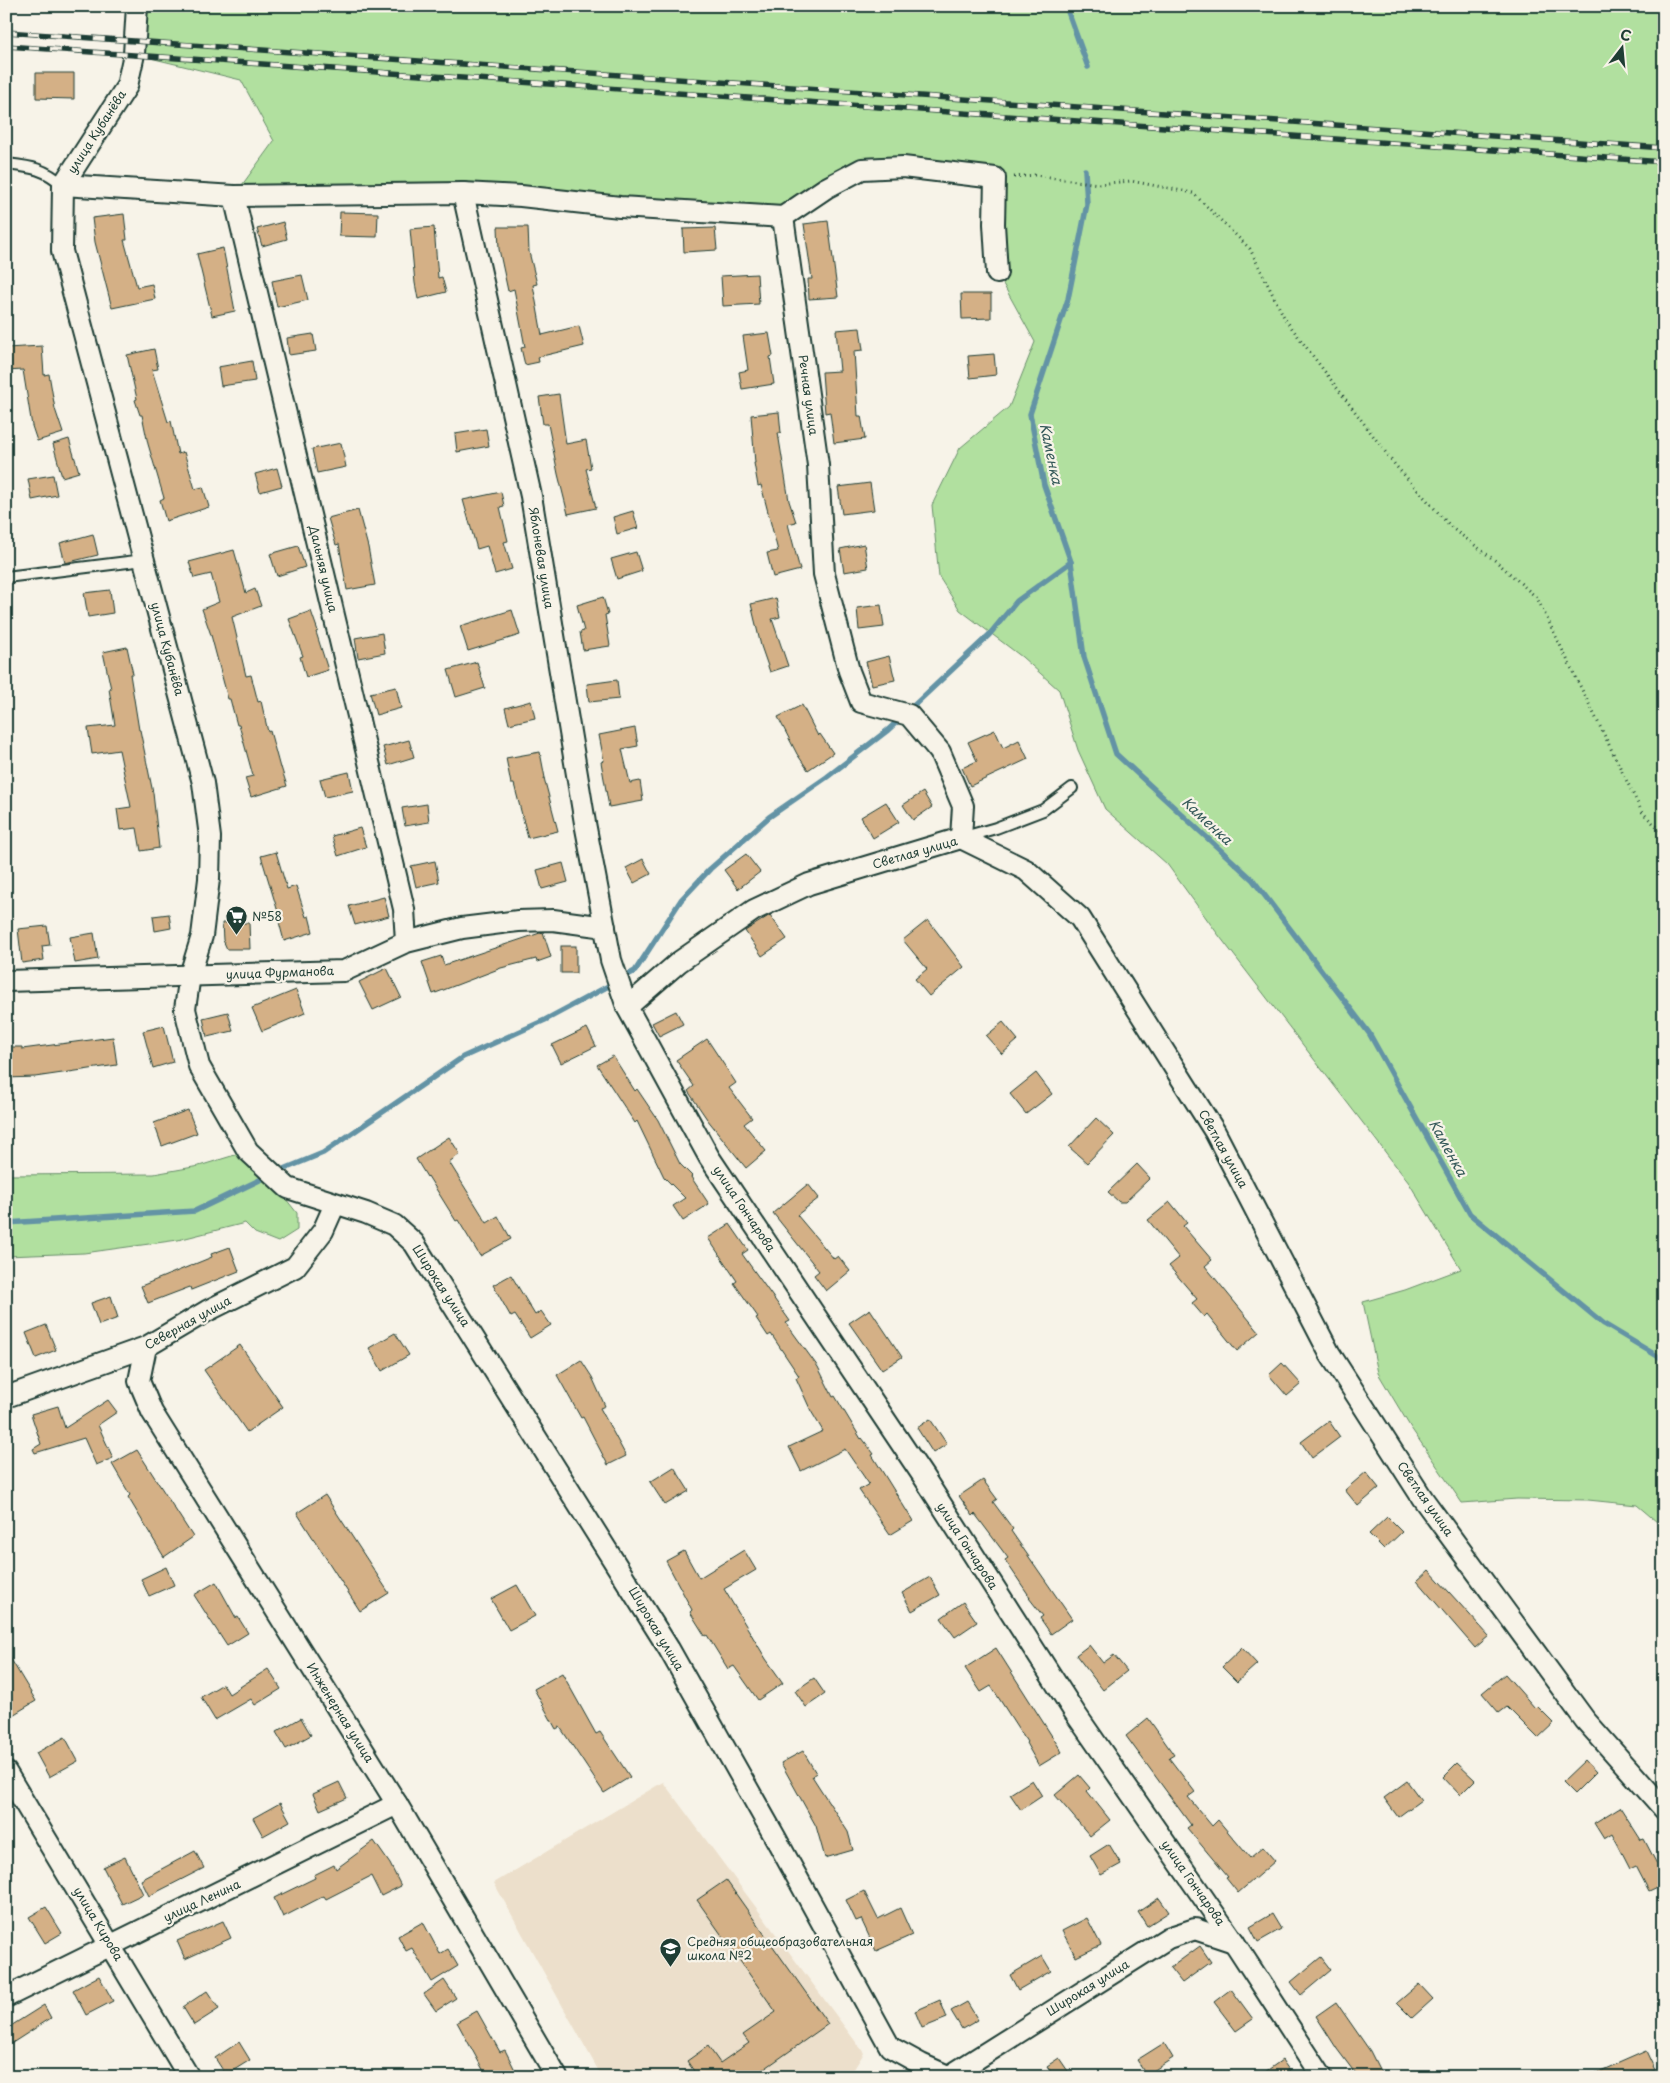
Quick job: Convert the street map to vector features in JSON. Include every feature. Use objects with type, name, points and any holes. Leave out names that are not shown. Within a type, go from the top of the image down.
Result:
[{"type":"street","name":"улица Кубанёва","points":[[136,6],[134,54],[127,86],[63,185],[62,251],[203,783],[210,838],[209,879],[202,936],[190,975],[185,1009],[199,1066],[248,1151],[288,1188],[335,1204]]},
{"type":"street","points":[[63,185],[234,196],[464,193],[521,196],[620,207],[783,217],[826,188],[862,169],[903,168],[995,178],[994,224],[997,273]]},
{"type":"street","name":"Яблоневая улица","points":[[464,193],[531,496],[585,823],[611,960]]},
{"type":"street","name":"Дальняя улица","points":[[234,196],[404,909],[406,942]]},
{"type":"street","name":"Речная улица","points":[[783,217],[818,466],[824,574],[849,671],[861,702],[909,715],[940,752],[963,806],[961,838]]},
{"type":"street","name":"Светлая улица","points":[[627,1007],[679,962],[754,910],[809,884],[961,838],[1026,870],[1080,918],[1215,1132],[1330,1354],[1423,1499],[1585,1720],[1664,1809]]},
{"type":"street","name":"улица Фурманова","points":[[6,982],[344,971],[406,942],[462,928],[518,921],[553,920],[605,926]]},
{"type":"street","name":"улица Гончарова","points":[[611,960],[627,1007],[709,1158],[922,1476],[1075,1713],[1234,1942],[1322,2077]]},
{"type":"street","name":"Широкая улица","points":[[335,1204],[366,1213],[394,1225],[414,1243],[669,1649],[776,1836],[890,2047],[921,2064],[949,2076],[1168,1938],[1195,1930],[1234,1942]]},
{"type":"street","name":"Северная улица","points":[[6,1397],[146,1347],[207,1311],[295,1268],[323,1231],[335,1204]]},
{"type":"street","name":"Инженерная улица","points":[[146,1347],[139,1382],[152,1412],[397,1804],[557,2077]]},
{"type":"street","name":"улица Кирова","points":[[6,1772],[111,1944],[189,2077]]},
{"type":"street","name":"улица Ленина","points":[[6,1997],[397,1804]]},
{"type":"lane","points":[[6,164],[28,167],[50,174],[63,185]]},
{"type":"lane","points":[[6,577],[144,560]]},
{"type":"lane","points":[[961,838],[996,828],[1043,810],[1072,788]]},
{"type":"path","points":[[995,178],[1035,175],[1098,184],[1131,181],[1193,193],[1250,249],[1285,319],[1396,466],[1452,528],[1497,562],[1537,598],[1642,812],[1664,834]]},
{"type":"shaded area","name":"Средняя общеобразовательная школа №2","points":[[663,1782],[864,2053],[849,2077],[602,2077],[494,1883]]},
{"type":"green space","points":[[137,6],[1664,6],[1664,1528],[1637,1505],[1588,1500],[1517,1499],[1462,1503],[1411,1428],[1378,1373],[1363,1302],[1405,1290],[1461,1269],[1409,1183],[1217,933],[1167,864],[1105,809],[1078,750],[1059,690],[1022,657],[960,610],[939,577],[932,505],[960,448],[1009,407],[1035,342],[997,273],[995,178],[862,169],[783,217],[620,207],[234,196],[274,141],[241,80],[134,54]]},
{"type":"green space","points":[[248,1151],[297,1213],[297,1230],[278,1242],[255,1233],[245,1223],[178,1240],[84,1253],[6,1256],[6,1175],[154,1174],[199,1166]]},
{"type":"building","points":[[36,73],[74,73],[74,99],[36,98]]},
{"type":"building","points":[[340,212],[378,213],[377,237],[339,236]]},
{"type":"building","points":[[124,214],[127,240],[124,240],[137,287],[152,284],[155,299],[112,308],[95,242],[92,218]]},
{"type":"building","points":[[828,221],[838,297],[809,299],[808,279],[812,279],[804,224]]},
{"type":"building","points":[[283,222],[287,239],[262,246],[257,229]]},
{"type":"building","points":[[434,227],[438,278],[442,277],[446,292],[418,299],[410,229]]},
{"type":"building","points":[[498,227],[528,227],[529,252],[537,284],[533,285],[542,335],[579,326],[584,346],[538,357],[539,362],[525,365],[521,348],[525,347],[514,289],[508,291],[499,249]]},
{"type":"building","points":[[715,228],[717,250],[684,252],[683,229]]},
{"type":"building","points":[[223,248],[235,311],[212,316],[197,254]]},
{"type":"building","points":[[757,274],[759,304],[723,306],[721,276]]},
{"type":"building","points":[[302,275],[308,300],[277,307],[272,281]]},
{"type":"building","points":[[961,294],[991,294],[991,318],[962,319]]},
{"type":"building","points":[[860,328],[863,350],[854,351],[858,416],[861,416],[865,439],[834,443],[830,412],[825,413],[822,372],[840,371],[836,330]]},
{"type":"building","points":[[769,333],[773,356],[770,357],[774,384],[742,389],[739,372],[748,370],[743,336]]},
{"type":"building","points":[[313,334],[316,351],[289,355],[287,338]]},
{"type":"building","points":[[42,346],[44,375],[49,374],[55,409],[63,433],[37,441],[32,426],[23,370],[6,371],[6,348]]},
{"type":"building","points":[[154,349],[158,369],[152,370],[168,422],[171,421],[178,454],[184,452],[195,489],[203,487],[209,507],[166,521],[160,500],[164,498],[148,444],[142,415],[140,415],[135,400],[137,399],[127,355]]},
{"type":"building","points":[[994,354],[996,375],[970,378],[968,356]]},
{"type":"building","points":[[252,361],[255,381],[221,386],[218,367]]},
{"type":"building","points":[[559,394],[566,444],[586,440],[591,468],[586,469],[596,508],[568,514],[548,424],[543,424],[539,397]]},
{"type":"building","points":[[779,412],[781,433],[778,433],[789,501],[796,522],[788,524],[800,570],[773,577],[767,553],[778,551],[761,485],[758,486],[754,463],[751,415]]},
{"type":"building","points":[[486,429],[489,446],[457,452],[455,434]]},
{"type":"building","points":[[69,439],[79,472],[62,477],[53,444]]},
{"type":"building","points":[[341,443],[346,467],[317,473],[312,449]]},
{"type":"building","points":[[277,468],[282,486],[260,492],[255,474]]},
{"type":"building","points":[[53,475],[57,495],[32,500],[28,479]]},
{"type":"building","points":[[870,483],[874,510],[842,514],[838,487]]},
{"type":"building","points":[[501,492],[504,506],[500,507],[508,541],[504,542],[512,569],[495,574],[487,546],[477,549],[463,500]]},
{"type":"building","points":[[358,510],[368,547],[375,585],[347,590],[339,544],[336,545],[328,518]]},
{"type":"building","points":[[633,511],[638,528],[617,534],[613,517]]},
{"type":"building","points":[[93,534],[98,555],[65,563],[60,543]]},
{"type":"building","points":[[864,544],[868,568],[844,572],[840,549]]},
{"type":"building","points":[[298,546],[305,567],[277,576],[270,554]]},
{"type":"building","points":[[234,550],[246,593],[255,589],[261,606],[232,617],[246,676],[251,675],[258,702],[261,701],[268,732],[270,731],[287,786],[251,797],[245,778],[253,776],[239,725],[237,725],[230,699],[228,699],[202,609],[219,602],[211,574],[194,578],[189,562]]},
{"type":"building","points":[[636,552],[642,571],[617,579],[611,559]]},
{"type":"building","points":[[110,590],[113,613],[88,617],[84,593]]},
{"type":"building","points":[[603,597],[608,614],[605,615],[610,646],[583,650],[580,632],[584,631],[577,605]]},
{"type":"building","points":[[776,598],[780,617],[772,619],[788,666],[770,672],[761,646],[751,604]]},
{"type":"building","points":[[881,605],[884,627],[859,630],[857,608]]},
{"type":"building","points":[[512,610],[520,635],[468,651],[460,626]]},
{"type":"building","points":[[311,611],[328,670],[306,677],[300,657],[303,656],[289,619]]},
{"type":"building","points":[[382,633],[385,653],[358,658],[355,638]]},
{"type":"building","points":[[127,647],[133,674],[130,674],[139,730],[153,793],[159,848],[141,851],[137,828],[120,830],[117,809],[131,807],[119,750],[92,754],[88,728],[115,725],[109,689],[111,689],[103,652]]},
{"type":"building","points":[[889,656],[895,680],[872,685],[866,662]]},
{"type":"building","points":[[477,662],[485,688],[456,697],[448,670]]},
{"type":"building","points":[[617,680],[619,699],[589,702],[587,684]]},
{"type":"building","points":[[396,687],[401,708],[376,715],[370,693]]},
{"type":"building","points":[[531,701],[535,718],[509,724],[505,708]]},
{"type":"building","points":[[802,705],[818,736],[820,734],[833,753],[808,770],[797,754],[778,717]]},
{"type":"building","points":[[635,728],[638,746],[622,749],[630,783],[640,781],[643,801],[609,807],[601,762],[604,761],[599,735]]},
{"type":"building","points":[[995,730],[1003,748],[1019,740],[1028,759],[970,786],[962,768],[977,761],[968,742]]},
{"type":"building","points":[[409,740],[414,757],[388,765],[383,747]]},
{"type":"building","points":[[540,752],[544,778],[558,831],[528,838],[514,784],[511,784],[506,758]]},
{"type":"building","points":[[349,772],[353,791],[325,797],[320,779]]},
{"type":"building","points":[[923,792],[932,807],[913,820],[903,805]]},
{"type":"building","points":[[886,802],[899,822],[873,838],[861,817]]},
{"type":"building","points":[[427,804],[429,822],[405,826],[402,808]]},
{"type":"building","points":[[360,828],[366,847],[338,856],[332,836]]},
{"type":"building","points":[[276,852],[287,889],[296,886],[306,917],[309,916],[313,932],[284,941],[279,922],[281,922],[261,856]]},
{"type":"building","points":[[746,854],[760,872],[738,889],[724,870]]},
{"type":"building","points":[[643,859],[651,874],[634,883],[626,868]]},
{"type":"building","points":[[435,861],[439,882],[416,887],[411,866]]},
{"type":"building","points":[[563,863],[568,882],[542,889],[537,870]]},
{"type":"building","points":[[384,897],[389,916],[355,925],[349,906]]},
{"type":"building","points":[[169,914],[171,928],[155,931],[153,916]]},
{"type":"building","points":[[770,915],[787,939],[762,956],[745,931]]},
{"type":"building","points":[[928,920],[964,967],[929,996],[915,979],[927,969],[903,940]]},
{"type":"building","name":"№58","points":[[222,923],[249,923],[250,949],[227,949],[223,940]]},
{"type":"building","points":[[47,926],[50,945],[42,946],[44,960],[22,963],[18,929]]},
{"type":"building","points":[[543,932],[551,957],[537,962],[536,959],[501,968],[433,994],[422,962],[441,956],[444,965]]},
{"type":"building","points":[[94,933],[98,959],[75,963],[70,937]]},
{"type":"building","points":[[561,946],[576,946],[576,973],[561,973]]},
{"type":"building","points":[[387,968],[401,997],[373,1010],[359,982]]},
{"type":"building","points":[[296,990],[305,1013],[262,1031],[252,1008]]},
{"type":"building","points":[[676,1011],[683,1024],[659,1036],[652,1023]]},
{"type":"building","points":[[228,1012],[233,1031],[207,1037],[203,1018]]},
{"type":"building","points":[[1003,1022],[1018,1040],[1002,1054],[986,1036]]},
{"type":"building","points":[[164,1026],[173,1062],[153,1068],[143,1031]]},
{"type":"building","points":[[587,1028],[596,1046],[561,1063],[552,1045]]},
{"type":"building","points":[[113,1037],[117,1065],[35,1077],[6,1078],[6,1047],[22,1047],[22,1049]]},
{"type":"building","points":[[707,1039],[736,1083],[729,1088],[752,1118],[744,1124],[766,1151],[746,1168],[707,1119],[688,1091],[694,1086],[676,1060]]},
{"type":"building","points":[[613,1056],[635,1091],[637,1089],[658,1120],[680,1164],[692,1176],[709,1204],[683,1221],[673,1206],[685,1198],[664,1177],[637,1121],[635,1123],[597,1065]]},
{"type":"building","points":[[1036,1073],[1052,1094],[1026,1114],[1010,1094]]},
{"type":"building","points":[[188,1110],[197,1133],[162,1146],[154,1123]]},
{"type":"building","points":[[1096,1118],[1114,1135],[1087,1163],[1069,1147]]},
{"type":"building","points":[[449,1137],[460,1154],[449,1162],[487,1223],[498,1216],[511,1239],[480,1256],[416,1159]]},
{"type":"building","points":[[1137,1164],[1150,1178],[1125,1202],[1119,1202],[1108,1192]]},
{"type":"building","points":[[808,1184],[819,1198],[797,1215],[834,1259],[838,1256],[850,1271],[826,1291],[814,1275],[819,1271],[773,1213]]},
{"type":"building","points":[[1170,1202],[1187,1223],[1183,1226],[1212,1260],[1205,1266],[1259,1332],[1237,1351],[1207,1314],[1204,1317],[1192,1303],[1197,1299],[1169,1266],[1179,1258],[1148,1220]]},
{"type":"building","points":[[730,1224],[748,1250],[742,1254],[790,1321],[786,1323],[818,1367],[833,1397],[835,1396],[861,1439],[874,1454],[872,1455],[913,1521],[890,1535],[859,1490],[869,1484],[845,1449],[801,1471],[789,1447],[823,1431],[811,1411],[796,1378],[799,1376],[771,1334],[768,1336],[756,1318],[758,1317],[734,1283],[737,1281],[708,1238]]},
{"type":"building","points":[[230,1247],[239,1271],[191,1290],[190,1287],[148,1303],[141,1286],[212,1257],[211,1254]]},
{"type":"building","points":[[511,1275],[535,1315],[541,1311],[551,1325],[530,1338],[515,1315],[511,1317],[493,1285]]},
{"type":"building","points":[[111,1296],[118,1318],[99,1325],[91,1303]]},
{"type":"building","points":[[870,1309],[902,1357],[882,1370],[849,1323]]},
{"type":"building","points":[[46,1325],[56,1350],[36,1358],[26,1333]]},
{"type":"building","points":[[395,1333],[409,1355],[382,1371],[369,1348]]},
{"type":"building","points":[[240,1345],[283,1407],[247,1432],[204,1370]]},
{"type":"building","points":[[581,1360],[592,1377],[605,1406],[600,1408],[626,1456],[608,1465],[583,1417],[581,1418],[557,1375]]},
{"type":"building","points":[[1282,1363],[1301,1384],[1287,1396],[1269,1375]]},
{"type":"building","points":[[108,1400],[117,1412],[98,1425],[113,1458],[96,1465],[84,1438],[35,1453],[33,1449],[41,1444],[31,1414],[58,1406],[65,1428]]},
{"type":"building","points":[[930,1419],[947,1444],[933,1453],[917,1428]]},
{"type":"building","points":[[1329,1421],[1340,1437],[1312,1458],[1301,1442]]},
{"type":"building","points":[[137,1450],[193,1537],[164,1557],[128,1497],[130,1495],[112,1464]]},
{"type":"building","points":[[674,1467],[689,1491],[665,1505],[650,1482]]},
{"type":"building","points":[[1366,1472],[1379,1488],[1358,1506],[1345,1490]]},
{"type":"building","points":[[983,1480],[997,1499],[993,1502],[1013,1529],[1011,1531],[1072,1619],[1051,1634],[1040,1618],[1043,1616],[1005,1560],[1008,1558],[959,1496]]},
{"type":"building","points":[[325,1495],[389,1593],[360,1611],[297,1513]]},
{"type":"building","points":[[1387,1517],[1402,1532],[1384,1549],[1369,1534]]},
{"type":"building","points":[[744,1550],[756,1570],[724,1589],[766,1659],[783,1683],[758,1700],[734,1666],[728,1669],[707,1635],[705,1636],[690,1612],[692,1610],[666,1561],[684,1551],[699,1578]]},
{"type":"building","points":[[166,1567],[174,1585],[149,1596],[141,1579]]},
{"type":"building","points":[[1429,1570],[1489,1636],[1475,1648],[1417,1581]]},
{"type":"building","points":[[930,1577],[940,1595],[912,1611],[902,1593]]},
{"type":"building","points":[[216,1582],[236,1618],[238,1617],[248,1633],[227,1646],[194,1595]]},
{"type":"building","points":[[517,1585],[535,1616],[509,1630],[491,1599]]},
{"type":"building","points":[[963,1602],[977,1622],[955,1637],[941,1618]]},
{"type":"building","points":[[1089,1645],[1103,1663],[1114,1655],[1127,1671],[1103,1690],[1076,1655]]},
{"type":"building","points":[[996,1648],[1062,1752],[1039,1766],[1027,1742],[991,1686],[981,1692],[965,1668]]},
{"type":"building","points":[[1242,1648],[1257,1664],[1237,1682],[1222,1667]]},
{"type":"building","points":[[6,1651],[36,1701],[6,1719]]},
{"type":"building","points":[[268,1669],[281,1689],[255,1705],[251,1699],[215,1720],[201,1697],[223,1684],[229,1694]]},
{"type":"building","points":[[562,1673],[596,1734],[600,1732],[630,1777],[604,1793],[560,1727],[556,1729],[534,1689]]},
{"type":"building","points":[[1505,1674],[1535,1708],[1537,1706],[1554,1723],[1538,1738],[1507,1707],[1499,1713],[1482,1693]]},
{"type":"building","points":[[814,1678],[825,1694],[806,1707],[795,1691]]},
{"type":"building","points":[[301,1718],[311,1735],[286,1749],[276,1732]]},
{"type":"building","points":[[1148,1718],[1174,1755],[1169,1758],[1195,1792],[1188,1797],[1212,1826],[1218,1820],[1250,1858],[1263,1847],[1275,1861],[1238,1893],[1226,1878],[1228,1877],[1187,1828],[1191,1825],[1126,1736]]},
{"type":"building","points":[[65,1737],[78,1761],[49,1777],[36,1753]]},
{"type":"building","points":[[803,1751],[816,1773],[812,1776],[848,1832],[853,1850],[825,1858],[816,1826],[781,1763]]},
{"type":"building","points":[[1585,1760],[1596,1772],[1574,1794],[1562,1782]]},
{"type":"building","points":[[1457,1763],[1475,1780],[1460,1795],[1443,1777]]},
{"type":"building","points":[[1079,1775],[1090,1788],[1087,1791],[1110,1820],[1090,1836],[1055,1795]]},
{"type":"building","points":[[1032,1780],[1042,1796],[1021,1810],[1010,1794]]},
{"type":"building","points":[[1407,1781],[1421,1800],[1398,1817],[1384,1798]]},
{"type":"building","points":[[339,1782],[347,1798],[320,1810],[313,1794]]},
{"type":"building","points":[[280,1803],[290,1821],[263,1836],[253,1818]]},
{"type":"building","points":[[1620,1807],[1641,1840],[1644,1839],[1658,1866],[1664,1863],[1664,1884],[1649,1891],[1636,1866],[1630,1869],[1612,1834],[1604,1839],[1594,1823]]},
{"type":"building","points":[[374,1841],[390,1864],[401,1886],[381,1896],[371,1876],[326,1899],[324,1896],[283,1917],[274,1898],[315,1878],[314,1875],[334,1865],[336,1869]]},
{"type":"building","points":[[1109,1844],[1121,1864],[1101,1875],[1090,1856]]},
{"type":"building","points":[[195,1851],[204,1868],[149,1896],[141,1880]]},
{"type":"building","points":[[125,1857],[143,1894],[122,1904],[103,1867]]},
{"type":"building","points":[[726,1880],[828,2024],[753,2077],[698,2077],[687,2061],[708,2046],[720,2063],[749,2043],[743,2035],[776,2012],[697,1900]]},
{"type":"building","points":[[864,1891],[878,1919],[900,1908],[912,1935],[876,1951],[861,1919],[856,1921],[846,1900]]},
{"type":"building","points":[[1159,1898],[1169,1912],[1147,1926],[1138,1912]]},
{"type":"building","points":[[46,1907],[62,1933],[45,1943],[29,1917]]},
{"type":"building","points":[[1272,1914],[1281,1929],[1258,1942],[1250,1927]]},
{"type":"building","points":[[1087,1918],[1101,1945],[1076,1957],[1062,1931]]},
{"type":"building","points":[[223,1921],[231,1938],[185,1959],[177,1941]]},
{"type":"building","points":[[423,1922],[440,1954],[448,1949],[458,1966],[432,1982],[412,1948],[406,1951],[398,1936]]},
{"type":"building","points":[[1200,1946],[1211,1962],[1182,1983],[1170,1968]]},
{"type":"building","points":[[1042,1956],[1051,1971],[1018,1990],[1010,1975]]},
{"type":"building","points":[[1321,1957],[1331,1970],[1301,1995],[1291,1982]]},
{"type":"building","points":[[99,1976],[113,2001],[86,2015],[73,1990]]},
{"type":"building","points":[[444,1980],[456,1998],[436,2011],[424,1994]]},
{"type":"building","points":[[1419,1984],[1433,1999],[1412,2018],[1397,2003]]},
{"type":"building","points":[[1231,1989],[1253,2019],[1236,2031],[1214,2002]]},
{"type":"building","points":[[207,1991],[219,2009],[194,2025],[183,2007]]},
{"type":"building","points":[[940,2000],[947,2018],[922,2028],[915,2011]]},
{"type":"building","points":[[967,2002],[978,2020],[962,2029],[951,2011]]},
{"type":"building","points":[[1336,2002],[1370,2051],[1383,2077],[1358,2077],[1316,2016]]},
{"type":"building","points":[[44,2005],[51,2018],[6,2047],[6,2029]]},
{"type":"building","points":[[477,2011],[500,2052],[505,2050],[515,2070],[501,2077],[487,2077],[457,2022]]},
{"type":"building","points":[[239,2042],[250,2060],[226,2075],[215,2058]]},
{"type":"building","points":[[1164,2043],[1173,2058],[1147,2075],[1137,2060]]},
{"type":"building","points":[[1646,2051],[1655,2070],[1638,2077],[1587,2077]]},
{"type":"building","points":[[1059,2058],[1072,2077],[1054,2077],[1047,2066]]},
{"type":"building","points":[[1282,2060],[1294,2077],[1258,2077]]},
{"type":"waterway","name":"Каменка","points":[[1066,6],[1088,67]]},
{"type":"waterway","name":"Каменка","points":[[1085,170],[1087,204],[1068,299],[1030,414],[1044,485],[1071,562],[1084,657],[1116,754],[1253,880],[1369,1033],[1470,1214],[1604,1324],[1664,1360]]},
{"type":"waterway","points":[[908,711],[989,635],[1017,601],[1071,562]]},
{"type":"waterway","points":[[622,978],[635,971],[681,900],[710,869],[769,817],[827,777],[901,718]]},
{"type":"waterway","points":[[277,1172],[323,1153],[463,1057],[545,1020],[614,983]]},
{"type":"waterway","points":[[6,1223],[195,1211],[268,1176]]},
{"type":"railway","points":[[6,32],[1664,148]]},
{"type":"railway","points":[[6,46],[1664,162]]},
{"type":"place","name":"№58","points":[[236,936]]},
{"type":"place","name":"Средняя общеобразовательная школа №2","points":[[671,1968]]}]
